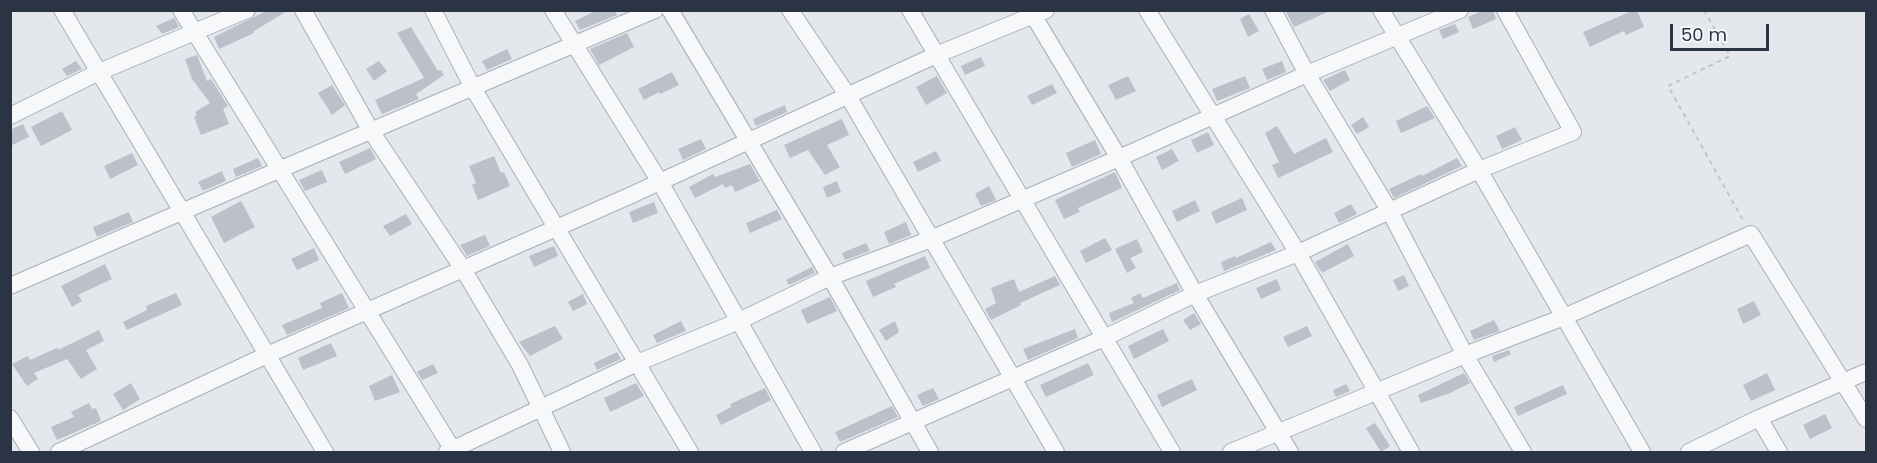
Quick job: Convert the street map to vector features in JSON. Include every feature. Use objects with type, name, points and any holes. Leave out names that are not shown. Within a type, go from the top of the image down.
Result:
[{"type":"street","points":[[62,10],[325,453]]},
{"type":"street","points":[[182,10],[450,451],[637,363],[739,321],[830,278],[933,238],[1307,74],[1460,10]]},
{"type":"street","points":[[10,116],[99,72],[247,10]]},
{"type":"street","points":[[303,10],[371,131],[463,269],[520,365],[562,453]]},
{"type":"street","points":[[434,10],[473,88],[690,453]]},
{"type":"street","points":[[553,10],[573,46],[660,182],[813,453]]},
{"type":"street","points":[[10,286],[655,10]]},
{"type":"street","points":[[670,10],[830,278],[930,453]]},
{"type":"street","points":[[790,10],[848,96],[933,238],[1056,453]]},
{"type":"street","points":[[910,10],[1172,453]]},
{"type":"street","points":[[1147,10],[1298,253],[1411,453]]},
{"type":"street","points":[[1273,10],[1307,74],[1389,210],[1465,355],[1523,453]]},
{"type":"street","points":[[1381,10],[1479,170],[1642,453]]},
{"type":"street","points":[[844,453],[1104,338],[1195,294],[1298,253],[1479,170],[1573,132],[1505,10]]},
{"type":"street","points":[[59,453],[267,355],[660,182],[936,55],[1036,12],[1195,294],[1290,453]]},
{"type":"street","points":[[1231,453],[1465,355],[1564,317],[1751,234],[1866,419]]},
{"type":"street","points":[[1689,453],[1759,418],[1866,372]]},
{"type":"street","points":[[10,418],[31,453]]},
{"type":"street","points":[[1759,418],[1779,453]]},
{"type":"path","points":[[1704,10],[1730,56],[1668,86],[1751,234]]},
{"type":"building","points":[[268,10],[289,10],[254,33],[219,49],[214,37]]},
{"type":"building","points":[[597,10],[614,10],[617,15],[580,30],[575,21]]},
{"type":"building","points":[[1285,10],[1332,10],[1294,27]]},
{"type":"building","points":[[1484,10],[1493,10],[1496,19],[1473,29],[1468,17]]},
{"type":"building","points":[[1637,10],[1644,27],[1626,35],[1624,31],[1590,47],[1583,32]]},
{"type":"building","points":[[1249,14],[1259,31],[1248,37],[1240,19]]},
{"type":"building","points":[[174,18],[179,27],[162,34],[156,26]]},
{"type":"building","points":[[1455,24],[1459,32],[1443,39],[1439,30]]},
{"type":"building","points":[[411,27],[438,71],[441,70],[444,75],[416,94],[419,99],[382,114],[375,100],[424,78],[397,33]]},
{"type":"building","points":[[627,33],[634,47],[599,65],[590,49]]},
{"type":"building","points":[[507,49],[512,59],[487,70],[482,61]]},
{"type":"building","points":[[197,55],[207,81],[211,79],[228,106],[223,109],[229,124],[201,135],[194,117],[197,115],[195,112],[210,103],[192,79],[185,59]]},
{"type":"building","points":[[981,57],[985,66],[965,75],[961,66]]},
{"type":"building","points":[[76,61],[82,69],[67,76],[62,69]]},
{"type":"building","points":[[379,61],[387,71],[374,81],[366,69]]},
{"type":"building","points":[[1282,61],[1286,72],[1267,80],[1262,69]]},
{"type":"building","points":[[1345,70],[1350,80],[1330,91],[1323,80]]},
{"type":"building","points":[[672,72],[679,85],[644,100],[638,89]]},
{"type":"building","points":[[937,76],[947,93],[926,105],[916,87]]},
{"type":"building","points":[[1128,76],[1136,91],[1116,100],[1108,85]]},
{"type":"building","points":[[1245,76],[1250,88],[1217,101],[1212,89]]},
{"type":"building","points":[[1052,84],[1057,93],[1032,105],[1027,96]]},
{"type":"building","points":[[332,85],[345,105],[332,115],[318,93]]},
{"type":"building","points":[[785,105],[787,112],[756,126],[753,119]]},
{"type":"building","points":[[1427,106],[1435,118],[1401,133],[1396,121]]},
{"type":"building","points":[[62,111],[72,130],[41,146],[31,127]]},
{"type":"building","points":[[1363,117],[1369,127],[1357,134],[1351,125]]},
{"type":"building","points":[[842,119],[849,135],[827,145],[840,167],[825,175],[808,150],[790,158],[784,145]]},
{"type":"building","points":[[23,124],[29,137],[10,146],[10,130]]},
{"type":"building","points":[[1277,126],[1294,154],[1326,138],[1333,152],[1278,178],[1272,165],[1279,162],[1265,133]]},
{"type":"building","points":[[1515,127],[1522,140],[1502,149],[1496,136]]},
{"type":"building","points":[[1208,132],[1214,145],[1197,153],[1191,140]]},
{"type":"building","points":[[701,139],[706,149],[683,160],[678,149]]},
{"type":"building","points":[[1095,140],[1101,154],[1072,167],[1066,153]]},
{"type":"building","points":[[370,148],[376,159],[345,174],[339,162]]},
{"type":"building","points":[[1172,149],[1179,161],[1162,170],[1156,157]]},
{"type":"building","points":[[936,151],[941,161],[918,172],[913,162]]},
{"type":"building","points":[[132,153],[138,165],[110,179],[104,166]]},
{"type":"building","points":[[494,156],[501,173],[504,172],[510,186],[478,200],[472,185],[476,183],[469,166]]},
{"type":"building","points":[[258,158],[262,166],[236,177],[233,169]]},
{"type":"building","points":[[1457,158],[1462,166],[1394,198],[1389,189],[1421,174],[1422,176]]},
{"type":"building","points":[[750,164],[760,181],[735,192],[732,185],[725,188],[723,184],[695,198],[689,187],[713,174],[715,177]]},
{"type":"building","points":[[322,170],[327,182],[305,191],[299,180]]},
{"type":"building","points":[[222,171],[226,181],[203,191],[198,182]]},
{"type":"building","points":[[1115,172],[1122,188],[1078,208],[1080,212],[1064,219],[1055,200]]},
{"type":"building","points":[[837,181],[841,192],[827,198],[823,187]]},
{"type":"building","points":[[989,186],[996,200],[981,206],[975,194]]},
{"type":"building","points":[[1242,198],[1247,210],[1216,224],[1211,212]]},
{"type":"building","points":[[1195,200],[1200,211],[1177,222],[1172,211]]},
{"type":"building","points":[[241,201],[255,227],[224,243],[211,217]]},
{"type":"building","points":[[654,202],[658,213],[633,223],[629,212]]},
{"type":"building","points":[[1351,204],[1357,214],[1339,223],[1334,213]]},
{"type":"building","points":[[777,210],[782,219],[750,233],[746,223]]},
{"type":"building","points":[[129,212],[133,222],[97,237],[93,227]]},
{"type":"building","points":[[406,214],[412,224],[390,236],[383,226]]},
{"type":"building","points":[[906,222],[911,235],[889,244],[884,232]]},
{"type":"building","points":[[485,235],[490,246],[467,256],[460,245]]},
{"type":"building","points":[[1105,238],[1112,250],[1086,263],[1080,251]]},
{"type":"building","points":[[1137,239],[1143,252],[1130,258],[1136,268],[1127,273],[1115,249]]},
{"type":"building","points":[[1271,242],[1276,250],[1224,271],[1221,262],[1235,256],[1236,258]]},
{"type":"building","points":[[866,243],[870,251],[845,260],[842,253]]},
{"type":"building","points":[[1348,244],[1354,256],[1322,273],[1315,262]]},
{"type":"building","points":[[554,246],[558,256],[534,267],[529,256]]},
{"type":"building","points":[[314,248],[319,260],[297,270],[291,259]]},
{"type":"building","points":[[925,256],[930,268],[894,284],[896,287],[873,297],[866,281]]},
{"type":"building","points":[[105,264],[112,279],[78,295],[82,301],[72,307],[61,286]]},
{"type":"building","points":[[812,267],[815,273],[789,285],[786,280]]},
{"type":"building","points":[[1404,275],[1409,286],[1398,291],[1393,280]]},
{"type":"building","points":[[1055,276],[1060,285],[1020,303],[1021,305],[991,320],[985,309],[996,303],[991,288],[1014,279],[1019,292]]},
{"type":"building","points":[[1277,279],[1281,290],[1261,299],[1256,288]]},
{"type":"building","points":[[1177,283],[1180,290],[1112,322],[1109,313],[1134,303],[1131,298],[1140,293],[1143,298]]},
{"type":"building","points":[[176,293],[182,305],[127,330],[123,322],[147,310],[146,306]]},
{"type":"building","points":[[342,293],[349,308],[287,335],[282,325],[322,308],[320,303]]},
{"type":"building","points":[[583,294],[587,304],[573,311],[568,302]]},
{"type":"building","points":[[830,297],[837,311],[807,324],[801,310]]},
{"type":"building","points":[[1754,301],[1761,315],[1743,324],[1737,309]]},
{"type":"building","points":[[1194,313],[1201,324],[1190,330],[1183,320]]},
{"type":"building","points":[[1494,320],[1500,331],[1474,340],[1470,331]]},
{"type":"building","points":[[681,321],[686,331],[657,343],[653,335]]},
{"type":"building","points":[[895,321],[899,332],[886,341],[879,330]]},
{"type":"building","points":[[555,326],[563,339],[530,356],[519,342]]},
{"type":"building","points":[[1307,326],[1312,336],[1288,347],[1283,337]]},
{"type":"building","points":[[1075,329],[1078,338],[1028,360],[1023,349]]},
{"type":"building","points":[[1163,329],[1169,341],[1134,359],[1128,346]]},
{"type":"building","points":[[99,330],[104,341],[86,350],[97,369],[81,379],[67,359],[34,373],[38,379],[27,386],[12,364],[28,356],[30,360],[57,348],[58,350]]},
{"type":"building","points":[[331,343],[337,356],[303,370],[298,358]]},
{"type":"building","points":[[1509,350],[1511,354],[1494,362],[1492,356]]},
{"type":"building","points":[[617,352],[621,359],[597,370],[594,363]]},
{"type":"building","points":[[1088,363],[1094,375],[1046,397],[1040,385]]},
{"type":"building","points":[[433,364],[438,373],[422,380],[417,372]]},
{"type":"building","points":[[1464,373],[1470,383],[1421,403],[1418,395]]},
{"type":"building","points":[[1767,373],[1775,390],[1751,401],[1743,385]]},
{"type":"building","points":[[392,375],[400,392],[375,401],[369,386]]},
{"type":"building","points":[[1192,379],[1197,390],[1162,407],[1157,395]]},
{"type":"building","points":[[131,383],[140,399],[123,410],[113,394]]},
{"type":"building","points":[[636,383],[644,396],[610,412],[604,398]]},
{"type":"building","points":[[1346,384],[1350,391],[1336,397],[1333,390]]},
{"type":"building","points":[[1563,385],[1567,394],[1518,416],[1514,407]]},
{"type":"building","points":[[765,388],[771,400],[721,425],[716,415],[731,407],[730,404]]},
{"type":"building","points":[[933,388],[939,399],[923,406],[917,395]]},
{"type":"building","points":[[89,403],[92,409],[96,408],[101,421],[57,440],[51,427],[74,417],[71,412]]},
{"type":"building","points":[[892,406],[898,417],[840,442],[835,432]]},
{"type":"building","points":[[1825,414],[1832,428],[1810,439],[1803,425]]},
{"type":"building","points":[[1375,423],[1390,446],[1381,452],[1366,428]]}]
